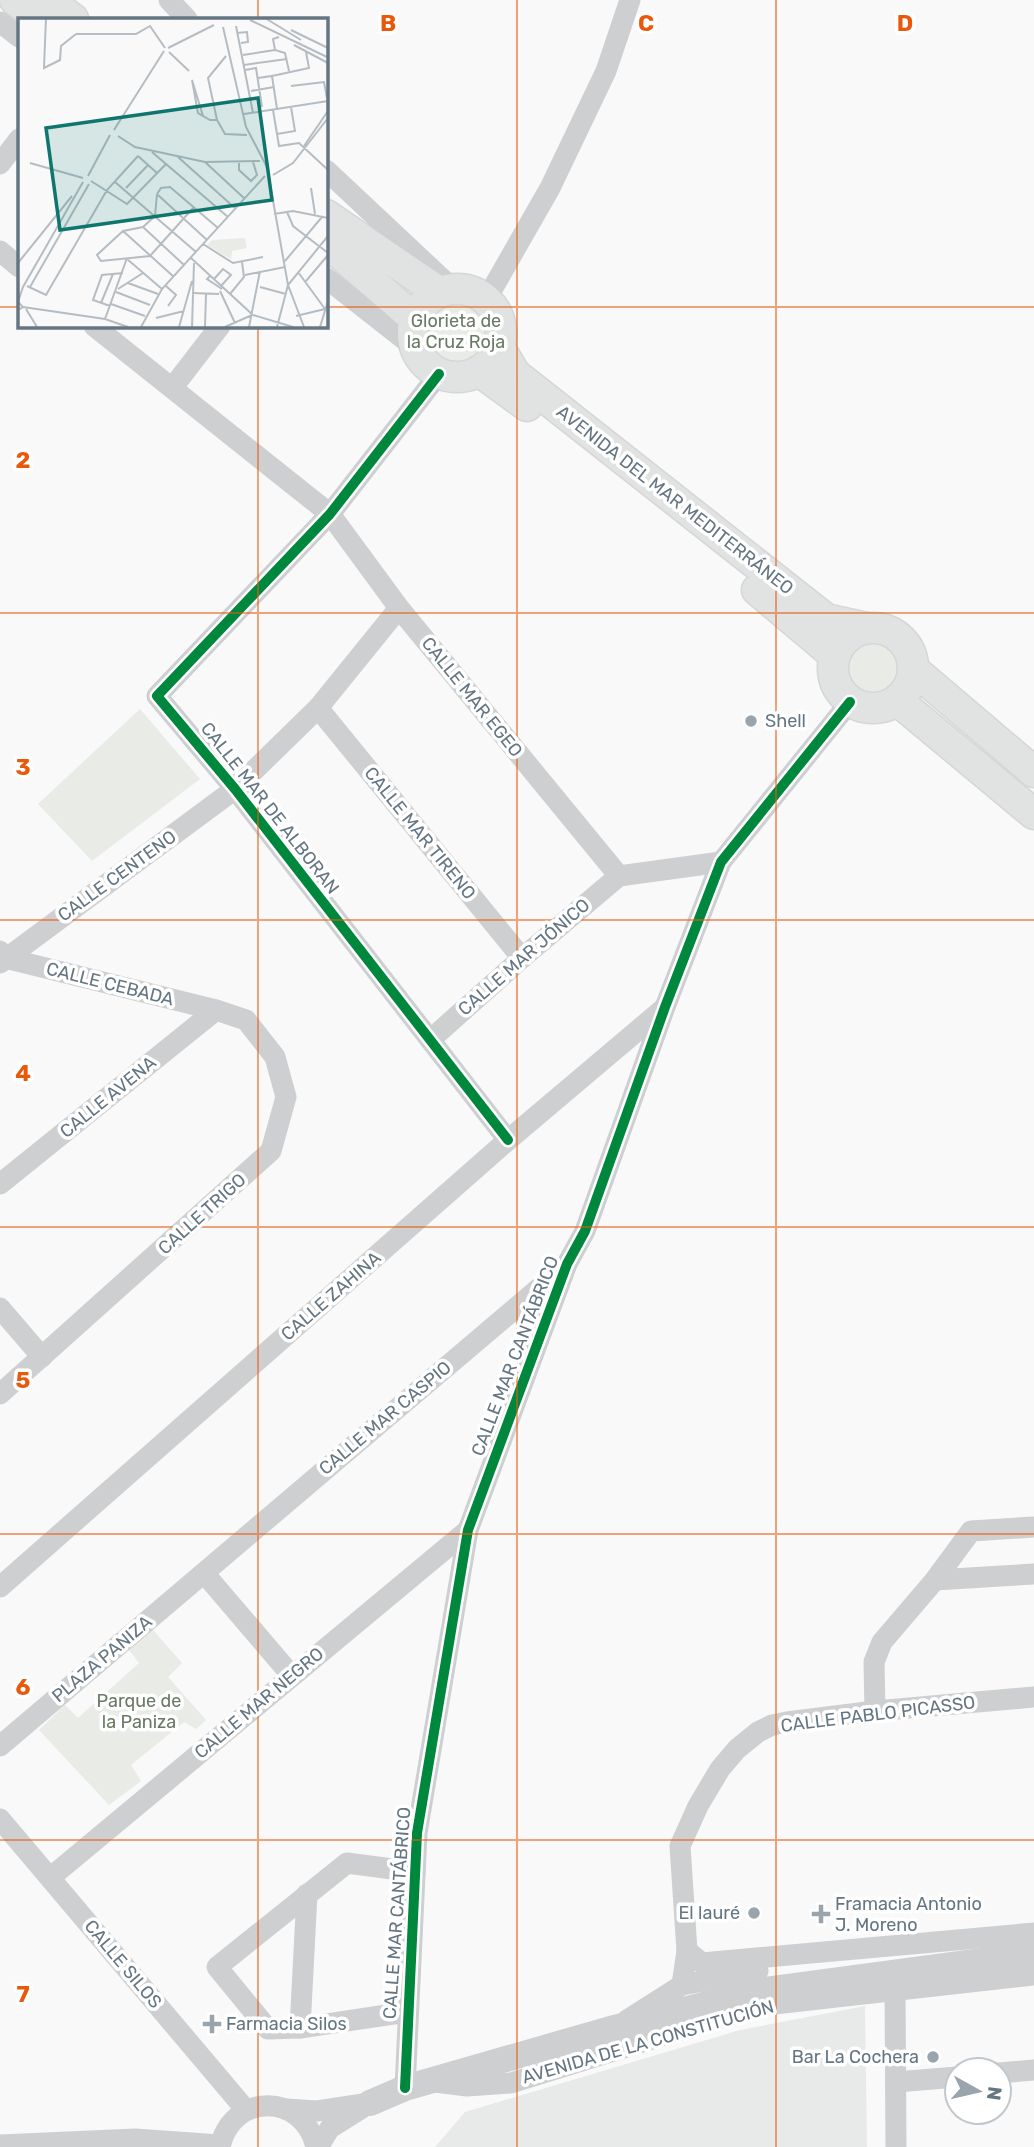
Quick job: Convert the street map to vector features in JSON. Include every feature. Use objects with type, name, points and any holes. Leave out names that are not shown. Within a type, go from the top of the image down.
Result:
[{"type":"main road","points":[[15,0],[39,18]]},
{"type":"main road","points":[[48,0],[72,18]]},
{"type":"main road","points":[[327,216],[446,291],[476,293],[486,300],[499,321],[499,347],[488,365],[466,377],[439,374],[421,358],[415,333],[327,243]]},
{"type":"main road","points":[[415,333],[429,299],[446,291]]},
{"type":"main road","name":"AVENIDA DEL MAR MEDITERRÁNEO","points":[[499,347],[515,374],[826,619],[867,628]]},
{"type":"main road","name":"AVENIDA DEL MAR MEDITERRÁNEO","points":[[479,371],[812,635],[834,656]]},
{"type":"main road","points":[[867,628],[894,634],[905,643],[911,655],[913,669],[911,681],[898,701],[874,709],[850,702],[834,681],[832,668],[839,645],[847,637],[867,628]]},
{"type":"main road","points":[[913,669],[1034,772]]},
{"type":"main road","points":[[898,701],[1034,814]]},
{"type":"street","points":[[169,0],[186,18]]},
{"type":"street","points":[[486,300],[550,188],[606,71],[630,0]]},
{"type":"street","points":[[0,22],[18,36]]},
{"type":"street","points":[[0,164],[18,140]]},
{"type":"street","points":[[327,171],[446,291]]},
{"type":"street","points":[[0,251],[18,266]]},
{"type":"street","points":[[327,279],[415,333]]},
{"type":"street","name":"CALLE MAR EGEO","points":[[95,327],[331,514],[399,608],[619,876]]},
{"type":"street","points":[[173,387],[218,327]]},
{"type":"street","points":[[331,514],[439,374]]},
{"type":"street","name":"CALLE MAR DE ALBORAN","points":[[331,514],[157,695],[235,789],[508,1140]]},
{"type":"street","name":"CALLE CENTENO","points":[[2,958],[235,789],[318,708],[399,608]]},
{"type":"street","name":"CALLE MAR CANTÁBRICO","points":[[417,2084],[407,2012],[417,1833],[468,1530],[567,1264],[585,1231],[665,1007],[721,862],[850,702]]},
{"type":"street","name":"CALLE MAR TIRENO","points":[[318,708],[522,958]]},
{"type":"street","points":[[619,876],[721,862]]},
{"type":"street","name":"CALLE MAR JÓNICO","points":[[430,1040],[619,876]]},
{"type":"street","name":"CALLE CEBADA","points":[[2,958],[216,1010]]},
{"type":"street","name":"CALLE ZAHINA","points":[[0,1587],[508,1140],[665,1007]]},
{"type":"street","name":"CALLE AVENA","points":[[0,1184],[216,1010]]},
{"type":"street","name":"CALLE TRIGO","points":[[0,1394],[271,1152],[286,1097],[275,1057],[246,1020],[216,1010]]},
{"type":"street","name":"CALLE MAR CASPIO","points":[[204,1573],[567,1264]]},
{"type":"street","points":[[0,1308],[42,1357]]},
{"type":"street","points":[[875,1711],[874,1661],[882,1642],[935,1580],[971,1531],[1034,1527]]},
{"type":"street","name":"CALLE MAR NEGRO","points":[[51,1877],[468,1530]]},
{"type":"street","points":[[204,1573],[292,1676]]},
{"type":"street","name":"PLAZA PANIZA","points":[[0,1746],[204,1573]]},
{"type":"street","points":[[935,1580],[1034,1574]]},
{"type":"street","name":"CALLE PABLO PICASSO","points":[[682,1986],[687,1951],[680,1846],[698,1806],[720,1769],[737,1749],[758,1732],[772,1725],[875,1711],[1034,1697]]},
{"type":"street","name":"CALLE SILOS","points":[[0,1818],[246,2110]]},
{"type":"street","points":[[407,2012],[300,2028],[268,2029],[217,1967],[347,1863],[415,1872]]},
{"type":"street","points":[[300,2028],[307,1894]]},
{"type":"street","name":"AVENIDA DE LA CONSTITUCIÓN","points":[[687,1951],[702,1964],[1034,1933]]},
{"type":"street","name":"AVENIDA DE LA CONSTITUCIÓN","points":[[614,2028],[682,1986],[884,1945]]},
{"type":"street","name":"AVENIDA DE LA CONSTITUCIÓN","points":[[317,2147],[330,2128],[370,2103],[417,2084],[614,2028],[757,1991],[1034,1954]]},
{"type":"street","name":"AVENIDA DE LA CONSTITUCIÓN","points":[[417,2084],[467,2086],[511,2082],[758,2006],[1034,1975]]},
{"type":"street","points":[[895,1989],[896,2147]]},
{"type":"street","points":[[1013,2072],[1034,2070]]},
{"type":"street","points":[[896,2082],[943,2078]]},
{"type":"street","name":"AVENIDA DE LA CONSTITUCIÓN","points":[[246,2110],[273,2105],[286,2109],[317,2111],[370,2103]]},
{"type":"street","points":[[286,2109],[307,2124],[317,2147]]},
{"type":"street","points":[[0,2145],[135,2139],[220,2146],[225,2131],[234,2119],[246,2110]]},
{"type":"shaded area","points":[[865,2006],[867,2147],[435,2147],[465,2112],[740,2030]]},
{"type":"green space","name":"Glorieta de la Cruz Roja","points":[[455,302],[476,311],[485,332],[476,353],[455,362],[434,353],[425,332],[434,311]]},
{"type":"green space","points":[[872,638],[894,647],[903,669],[894,691],[872,700],[850,691],[841,669],[850,647]]},
{"type":"green space","points":[[140,709],[200,779],[92,861],[38,804]]},
{"type":"green space","name":"Parque de la Paniza","points":[[152,1629],[182,1663],[168,1677],[206,1720],[196,1729],[184,1722],[131,1765],[141,1781],[109,1805],[39,1730],[65,1705],[78,1718],[139,1663],[129,1650]]},
{"type":"cycle path","points":[[439,374],[330,514],[157,696],[235,789],[508,1140]]},
{"type":"cycle path","points":[[405,2088],[417,1833],[468,1530],[567,1264],[585,1231],[665,1007],[721,862],[850,702]]},
{"type":"place","name":"Shell","points":[[751,721]]},
{"type":"place","name":"El lauré","points":[[754,1913]]},
{"type":"place","name":"Framacia Antonio J. Moreno","points":[[821,1914]]},
{"type":"place","name":"Farmacia Silos","points":[[212,2024]]},
{"type":"place","name":"Bar La Cochera","points":[[933,2057]]}]
